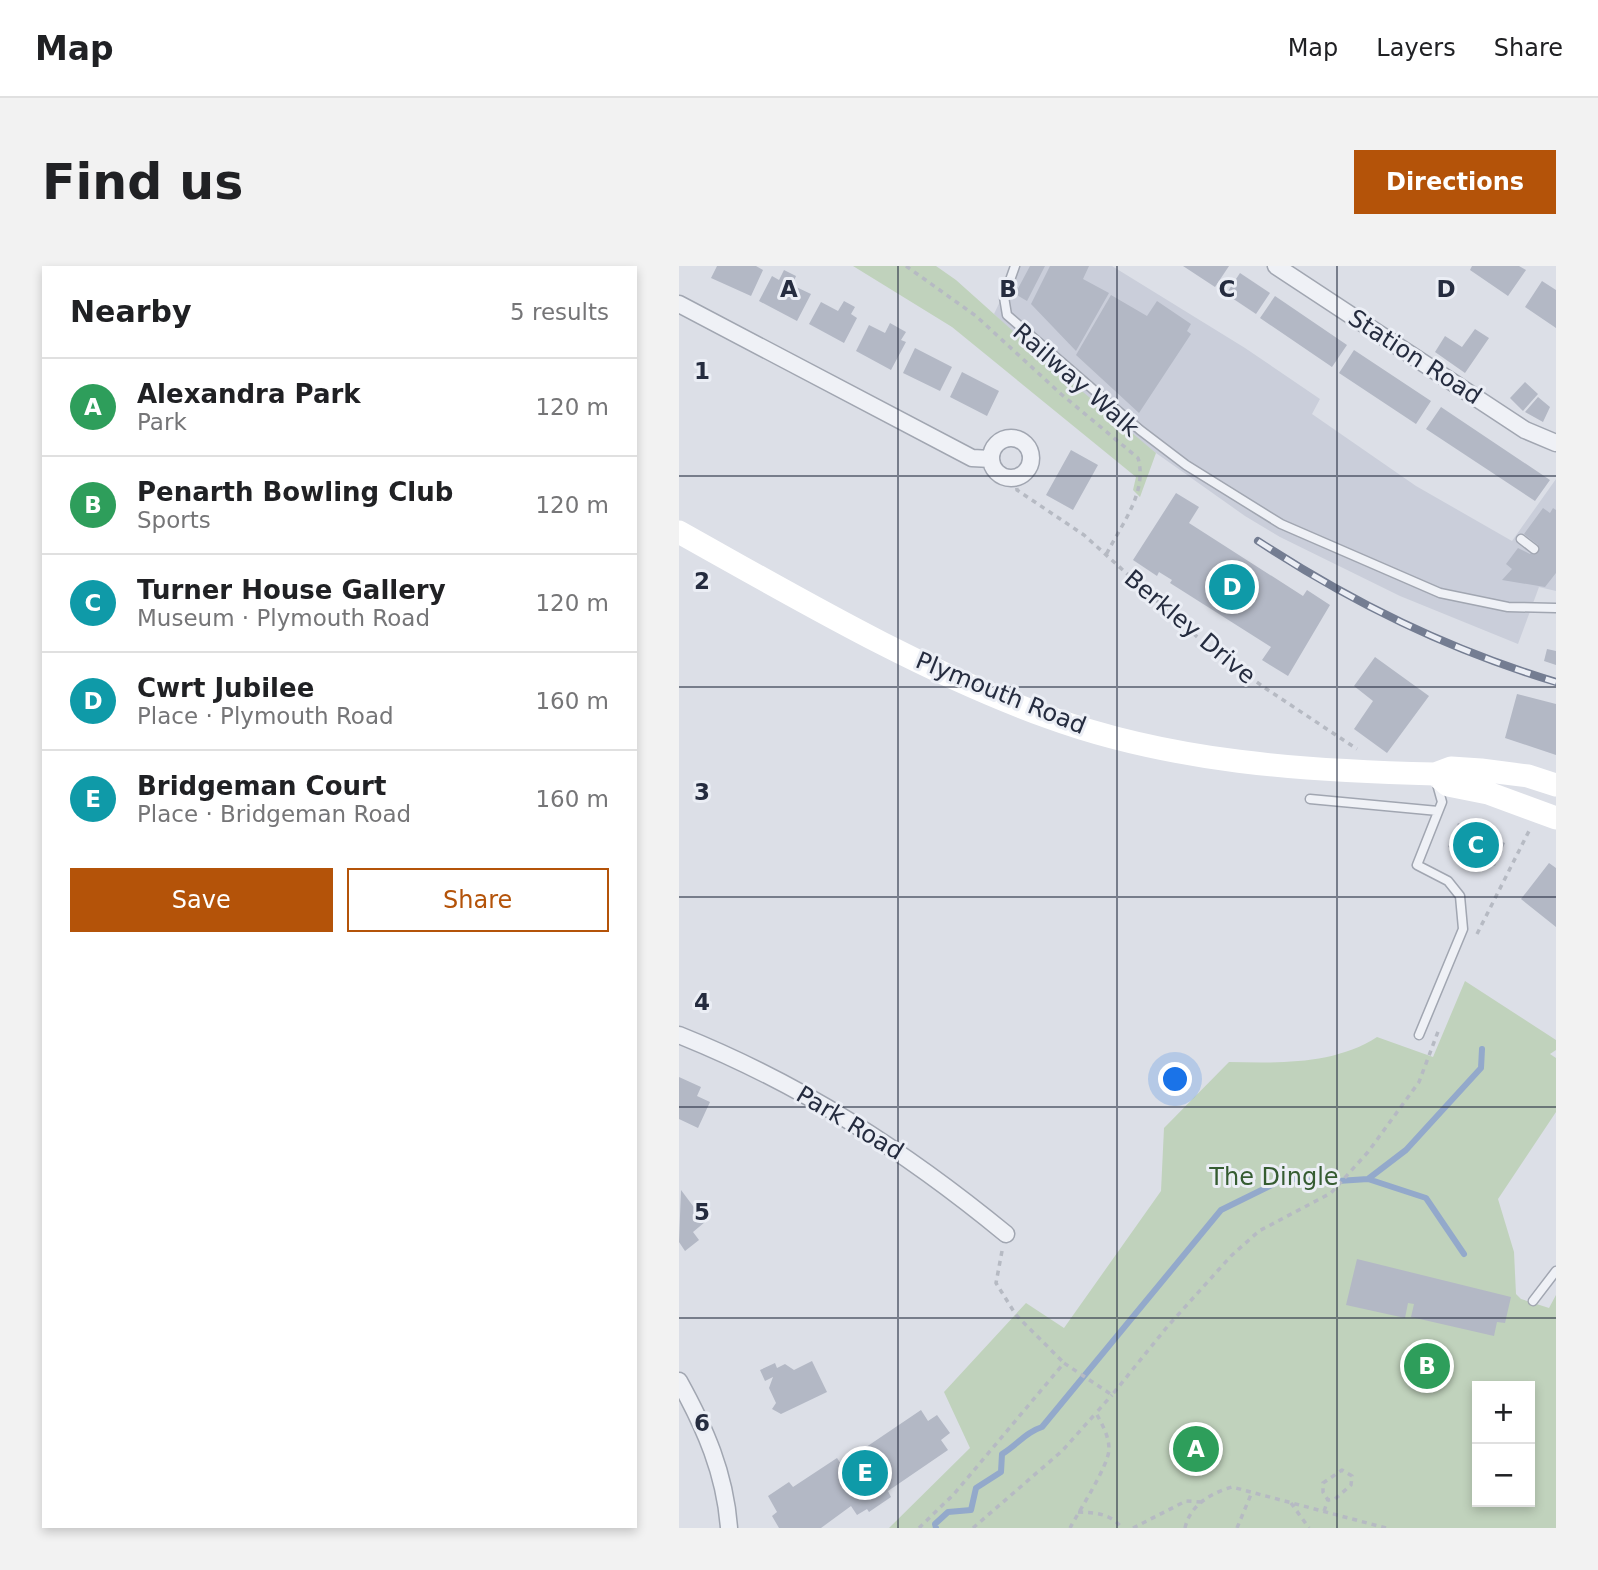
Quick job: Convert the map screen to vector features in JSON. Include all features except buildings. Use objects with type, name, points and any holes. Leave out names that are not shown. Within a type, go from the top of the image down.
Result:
[{"type":"street","name":"Station Road","points":[[1276,266],[1525,430],[1556,443]]},
{"type":"street","points":[[679,304],[972,457],[991,458]]},
{"type":"street","points":[[1015,438],[1027,445],[1032,457],[1031,464],[1016,478],[997,473],[991,458],[993,449],[1002,440],[1015,438]]},
{"type":"street","name":"Plymouth Road","points":[[679,532],[906,655],[1049,718],[1125,740],[1221,759],[1290,767],[1435,774],[1451,768],[1528,776],[1556,785]]},
{"type":"street","name":"Plymouth Road","points":[[1435,774],[1448,785],[1488,793],[1547,814]]},
{"type":"street","name":"Park Road","points":[[679,1035],[768,1075],[843,1116],[929,1172],[1006,1234]]},
{"type":"street","points":[[679,1381],[716,1457],[723,1480],[729,1528]]},
{"type":"lane","points":[[1015,266],[1004,297],[1007,315],[1140,430],[1186,465],[1243,502],[1281,524],[1440,593],[1508,607],[1556,608]]},
{"type":"lane","points":[[1521,539],[1534,549]]},
{"type":"lane","points":[[1419,1035],[1463,929],[1460,896],[1448,881],[1417,864],[1442,802],[1435,774]]},
{"type":"lane","points":[[1310,799],[1438,811]]},
{"type":"lane","points":[[1533,1301],[1556,1271]]},
{"type":"path","name":"Railway Walk","points":[[906,266],[976,316],[1068,400],[1138,458],[1142,472],[1140,489],[1106,555]]},
{"type":"path","name":"Berkley Drive","points":[[1016,478],[1017,491],[1084,535],[1205,645],[1361,752],[1369,772]]},
{"type":"path","points":[[1475,938],[1547,814]]},
{"type":"path","points":[[973,1528],[1062,1451],[1231,1256],[1259,1231],[1331,1193],[1368,1152],[1419,1082],[1442,1021]]},
{"type":"path","points":[[1006,1234],[996,1283],[1016,1315],[1064,1363],[1112,1395]]},
{"type":"path","points":[[919,1528],[954,1494],[1064,1363]]},
{"type":"path","points":[[1070,1528],[1109,1451],[1106,1431],[1096,1413]]},
{"type":"path","points":[[1342,1470],[1352,1476],[1351,1485],[1335,1499],[1328,1500],[1322,1492],[1323,1483],[1342,1470]]},
{"type":"path","points":[[1185,1528],[1187,1520],[1201,1502],[1215,1492],[1232,1487],[1386,1528]]},
{"type":"path","points":[[1237,1528],[1252,1492]]},
{"type":"path","points":[[1324,1511],[1328,1500]]},
{"type":"path","points":[[1133,1528],[1186,1501],[1201,1502]]},
{"type":"path","points":[[1289,1502],[1309,1528]]},
{"type":"path","points":[[1078,1512],[1103,1514],[1116,1520],[1122,1528]]},
{"type":"shaded area","points":[[1017,266],[1112,266],[1245,348],[1320,399],[1312,414],[1416,486],[1512,541],[1556,479],[1556,591],[1539,587],[1518,644],[1400,596],[1280,537],[1245,516],[1156,453],[1052,371],[994,314]]},
{"type":"green space","points":[[853,266],[936,266],[956,280],[1053,367],[1156,453],[1140,497],[1133,490],[1136,477],[952,327]]},
{"type":"green space","name":"The Dingle","points":[[1465,981],[1556,1040],[1556,1050],[1550,1054],[1556,1058],[1556,1112],[1498,1199],[1514,1252],[1516,1294],[1521,1299],[1549,1308],[1556,1295],[1556,1528],[889,1528],[970,1448],[944,1392],[1026,1303],[1064,1328],[1161,1191],[1164,1128],[1229,1062],[1286,1062],[1324,1057],[1343,1053],[1377,1037],[1433,1057]]},
{"type":"waterway","points":[[936,1528],[935,1524],[948,1512],[971,1510],[976,1488],[1001,1472],[1002,1454],[1042,1427],[1221,1210],[1286,1178],[1323,1182],[1368,1179],[1406,1150],[1481,1068],[1482,1049]]},
{"type":"waterway","points":[[1368,1179],[1426,1198],[1464,1254]]},
{"type":"railway","points":[[1258,541],[1329,585],[1402,622],[1477,655],[1556,682]]},
{"type":"place","name":"Cwrt Jubilee","points":[[1232,587]]},
{"type":"place","name":"Turner House Gallery","points":[[1476,845]]},
{"type":"place","name":"Penarth Bowling Club","points":[[1427,1366]]},
{"type":"place","name":"Alexandra Park","points":[[1196,1449]]},
{"type":"place","name":"Bridgeman Court","points":[[865,1473]]}]
